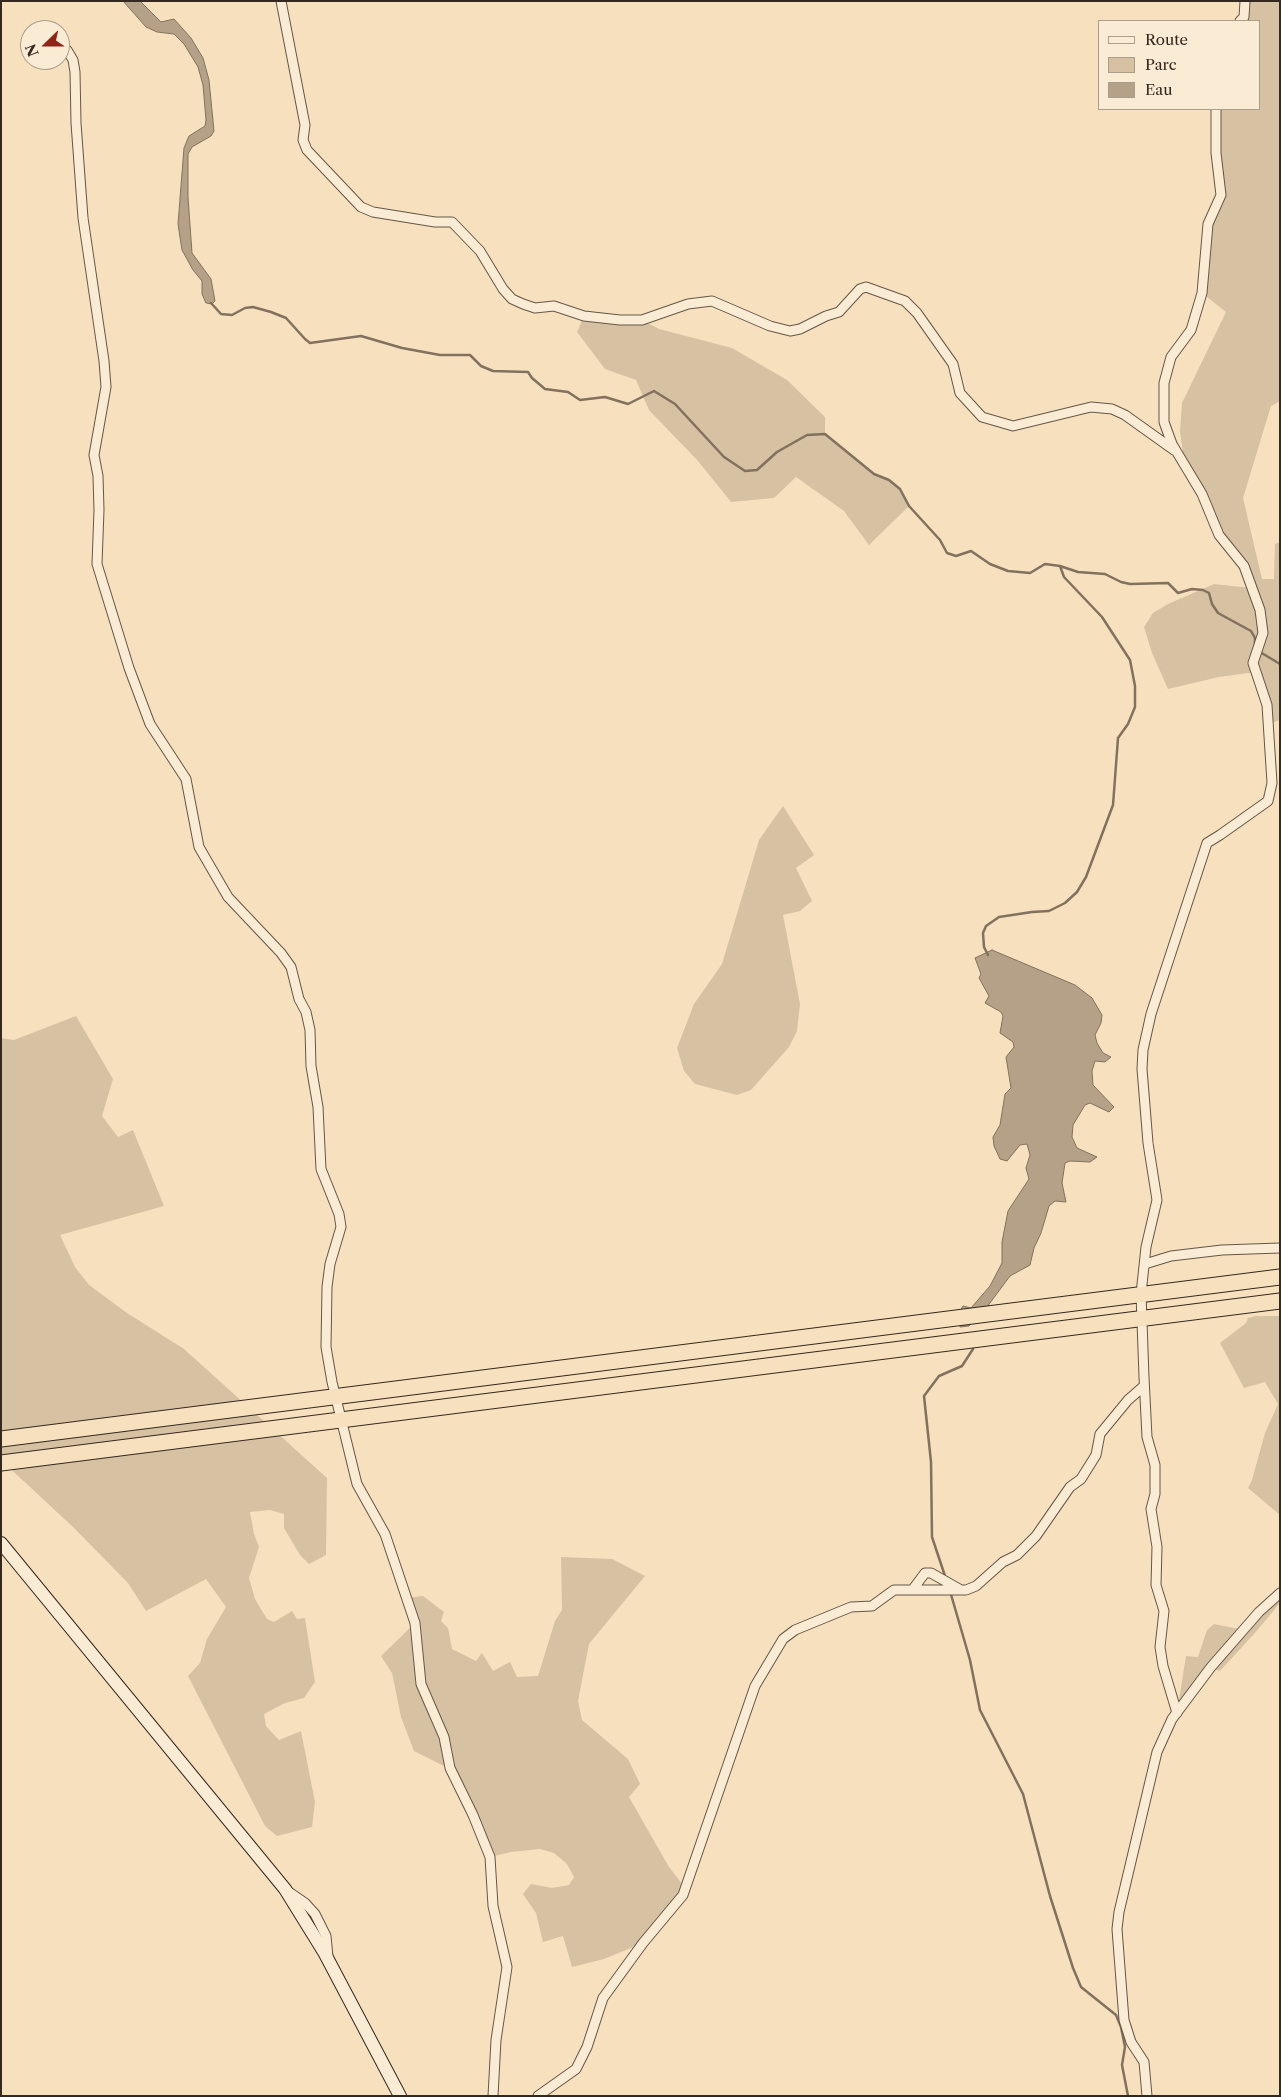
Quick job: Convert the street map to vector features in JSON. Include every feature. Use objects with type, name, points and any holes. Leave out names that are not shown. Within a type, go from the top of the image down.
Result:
[{"type":"highway","points":[[1,1439],[1280,1277]]},
{"type":"highway","points":[[1,1463],[1280,1301]]},
{"type":"street","points":[[281,1],[305,125],[303,140],[307,150],[361,207],[373,212],[420,220],[452,222],[480,251],[503,289],[512,299],[535,308],[554,306],[584,316],[620,320],[642,320],[688,304],[712,301],[770,326],[790,331],[800,329],[826,316],[839,312],[860,289],[866,288],[905,301],[917,313],[954,364],[960,392],[982,417],[1013,426],[1091,407],[1112,409],[1125,415],[1178,453]]},
{"type":"street","points":[[1241,20],[1244,17],[1245,1]]},
{"type":"street","points":[[70,55],[75,72],[76,123],[83,218],[104,361],[106,387],[94,455],[98,476],[99,510],[97,564],[129,668],[150,724],[186,779],[199,847],[228,897],[291,967],[299,998],[306,1012],[310,1030],[311,1066],[318,1107],[321,1169],[339,1214],[341,1227],[330,1264],[326,1347],[340,1419],[357,1484],[385,1534],[415,1623],[421,1684],[444,1737],[450,1768],[490,1856],[493,1906],[507,1967],[496,2040],[493,2096]]},
{"type":"street","points":[[1177,1712],[1163,1666],[1160,1647],[1164,1611],[1156,1585],[1157,1547],[1151,1509],[1155,1494],[1154,1465],[1147,1437],[1144,1386],[1141,1294],[1144,1264],[1157,1200],[1148,1143],[1142,1069],[1143,1050],[1151,1014],[1207,842],[1268,801],[1272,783],[1267,705],[1253,663],[1263,633],[1260,610],[1244,566],[1219,535],[1202,494],[1172,444],[1164,422],[1164,383],[1171,357],[1191,330],[1202,293],[1208,224],[1221,195],[1216,153],[1216,110]]},
{"type":"street","points":[[1144,1264],[1171,1256],[1222,1250],[1280,1248]]},
{"type":"street","points":[[538,2096],[576,2069],[587,2047],[603,1998],[643,1943],[684,1895],[755,1686],[783,1639],[795,1630],[851,1608],[872,1606],[894,1590],[962,1590],[976,1586],[1003,1562],[1017,1555],[1036,1536],[1070,1487],[1081,1479],[1096,1455],[1100,1434],[1128,1400],[1144,1386]]},
{"type":"street","points":[[1,1543],[285,1889],[328,1960],[400,2096]]},
{"type":"street","points":[[913,1590],[925,1573],[931,1573],[962,1590]]},
{"type":"street","points":[[1147,2096],[1144,2062],[1131,2042],[1124,2020],[1117,1929],[1119,1912],[1157,1752],[1172,1719],[1211,1668],[1259,1612],[1280,1593]]},
{"type":"green space","points":[[1245,1],[1280,1],[1280,401],[1271,406],[1243,498],[1262,579],[1274,579],[1275,544],[1280,542],[1280,720],[1268,724],[1256,672],[1219,677],[1168,689],[1152,653],[1144,627],[1153,613],[1168,604],[1214,584],[1251,588],[1244,566],[1219,535],[1184,461],[1180,431],[1182,403],[1226,312],[1202,293],[1208,224],[1221,195],[1216,110],[1261,110],[1261,20],[1240,20]]},
{"type":"green space","points":[[584,316],[642,320],[659,329],[732,348],[787,380],[825,417],[825,434],[874,474],[889,480],[900,489],[909,506],[869,545],[844,511],[796,477],[774,498],[731,502],[698,461],[649,410],[636,380],[605,369],[577,332]]},
{"type":"green space","points":[[783,806],[814,855],[796,868],[812,901],[800,911],[783,915],[800,1004],[797,1031],[789,1047],[751,1090],[737,1095],[695,1084],[684,1071],[677,1048],[694,1004],[722,964],[759,840]]},
{"type":"green space","points":[[76,1016],[113,1079],[102,1116],[118,1137],[133,1130],[164,1206],[60,1235],[75,1267],[89,1285],[127,1313],[184,1349],[327,1478],[326,1555],[309,1564],[300,1555],[284,1528],[284,1514],[270,1510],[250,1512],[254,1534],[259,1547],[249,1578],[255,1599],[267,1619],[274,1622],[292,1611],[297,1619],[305,1618],[315,1682],[304,1698],[285,1703],[264,1714],[266,1726],[279,1740],[301,1731],[315,1802],[312,1827],[277,1836],[265,1826],[188,1676],[200,1663],[207,1639],[226,1607],[206,1579],[146,1611],[128,1583],[73,1527],[1,1460],[1,1038],[14,1040]]},
{"type":"green space","points":[[1280,1316],[1280,1515],[1248,1488],[1265,1433],[1278,1404],[1265,1382],[1244,1388],[1220,1343],[1246,1323],[1248,1318]]},
{"type":"green space","points":[[561,1557],[612,1559],[645,1576],[589,1644],[578,1701],[582,1720],[628,1759],[640,1784],[629,1797],[669,1867],[686,1889],[643,1943],[604,1959],[572,1967],[563,1936],[543,1942],[536,1913],[523,1894],[531,1884],[552,1888],[569,1885],[574,1877],[567,1864],[554,1853],[540,1849],[511,1852],[490,1857],[450,1769],[414,1751],[401,1717],[392,1673],[381,1656],[415,1623],[407,1598],[423,1596],[444,1612],[441,1621],[448,1628],[452,1649],[476,1661],[482,1653],[493,1671],[510,1662],[517,1677],[538,1676],[555,1621],[562,1610]]},
{"type":"green space","points":[[1280,1593],[1280,1603],[1254,1634],[1220,1671],[1211,1668],[1177,1713],[1186,1656],[1198,1657],[1207,1630],[1214,1624],[1244,1630]]},
{"type":"water","points":[[123,1],[140,1],[161,22],[174,19],[191,38],[203,58],[209,80],[214,131],[211,136],[192,147],[188,154],[188,197],[192,253],[211,279],[215,301],[212,304],[206,303],[202,294],[202,281],[193,270],[182,250],[178,224],[184,148],[189,136],[205,126],[206,120],[203,85],[198,67],[184,44],[174,34],[157,32],[146,27]]},
{"type":"water","points":[[992,950],[1075,985],[1092,998],[1102,1015],[1101,1023],[1095,1035],[1097,1043],[1103,1053],[1111,1057],[1105,1062],[1095,1061],[1092,1071],[1093,1085],[1114,1107],[1109,1112],[1090,1103],[1085,1105],[1073,1125],[1072,1137],[1077,1148],[1097,1157],[1090,1162],[1070,1161],[1065,1163],[1062,1183],[1066,1202],[1055,1201],[1049,1206],[1030,1265],[1010,1276],[984,1311],[969,1326],[960,1327],[958,1314],[963,1306],[971,1308],[990,1286],[1002,1263],[1002,1242],[1008,1211],[1029,1179],[1026,1168],[1030,1155],[1027,1144],[1020,1145],[1007,1161],[1000,1159],[994,1146],[993,1137],[1000,1125],[1005,1094],[1011,1088],[1006,1057],[1014,1047],[1013,1042],[1000,1033],[1003,1016],[1001,1012],[985,1003],[989,996],[979,978],[981,974],[975,958]]},
{"type":"waterway","points":[[211,303],[221,314],[232,315],[245,308],[253,307],[286,318],[310,343],[361,336],[402,348],[440,355],[470,355],[481,366],[493,371],[528,372],[545,389],[568,392],[580,400],[605,397],[628,404],[654,391],[675,404],[724,457],[745,471],[757,470],[777,452],[807,435],[825,434],[874,474],[889,480],[900,489],[909,506],[940,540],[947,553],[956,556],[971,551],[990,564],[1008,571],[1030,573],[1045,564],[1060,566],[1078,572],[1105,574],[1130,584],[1168,583],[1178,593],[1192,589],[1203,590],[1209,593],[1212,604],[1218,613],[1251,631],[1255,638],[1255,644]]},
{"type":"waterway","points":[[988,955],[984,947],[983,933],[986,926],[999,917],[1049,911],[1065,903],[1077,892],[1086,877],[1113,805],[1118,738],[1128,724],[1135,707],[1135,686],[1130,660],[1102,617],[1064,577],[1060,566]]},
{"type":"waterway","points":[[1260,652],[1280,664]]},
{"type":"waterway","points":[[946,1579],[932,1537],[931,1462],[924,1396],[939,1376],[962,1366],[973,1349]]},
{"type":"waterway","points":[[950,1591],[970,1660],[980,1710],[1023,1794],[1050,1896],[1073,1968],[1081,1987],[1116,2015],[1121,2027],[1125,2047],[1122,2065],[1128,2096]]}]
